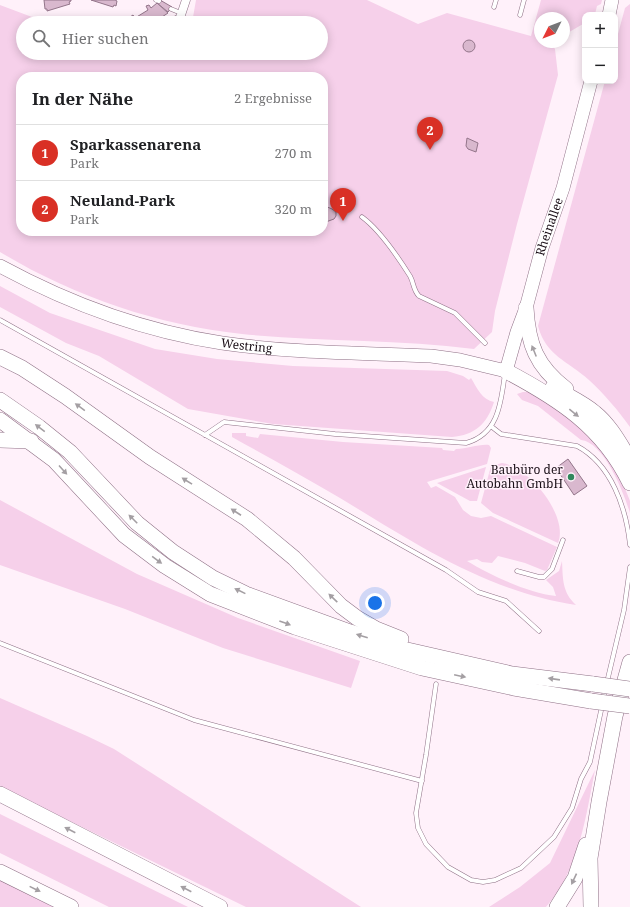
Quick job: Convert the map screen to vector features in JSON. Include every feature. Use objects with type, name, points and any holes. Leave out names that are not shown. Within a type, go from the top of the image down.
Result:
[{"type":"highway","points":[[526,308],[527,328],[536,357],[547,373],[601,418],[630,460]]},
{"type":"highway","points":[[0,357],[22,368],[65,396],[150,457],[247,519],[294,558],[342,606],[358,618],[376,628],[453,662]]},
{"type":"highway","points":[[506,371],[535,375],[563,393],[578,400]]},
{"type":"highway","points":[[506,371],[549,395],[585,422],[603,440],[613,453],[630,483]]},
{"type":"highway","points":[[0,400],[39,427],[70,452],[137,523],[173,552],[213,578],[246,594],[350,632],[453,662],[512,674],[630,690],[622,722],[602,830],[597,907]]},
{"type":"highway","points":[[0,420],[31,441],[54,460],[124,536],[165,566],[210,594],[295,627],[422,668],[514,688],[630,706]]},
{"type":"highway","points":[[0,440],[31,441]]},
{"type":"highway","points":[[590,907],[590,858],[599,802],[615,716],[630,662]]},
{"type":"highway","points":[[0,794],[220,907]]},
{"type":"highway","points":[[557,907],[575,878],[599,802]]},
{"type":"highway","points":[[0,872],[70,907]]},
{"type":"main road","points":[[609,12],[612,0]]},
{"type":"main road","name":"Rheinallee","points":[[506,371],[517,332],[526,308],[542,248],[563,188],[590,84]]},
{"type":"main road","name":"Westring","points":[[0,266],[51,292],[105,314],[151,328],[194,338],[248,346],[448,358],[506,371]]},
{"type":"street","points":[[181,16],[186,0]]},
{"type":"lane","points":[[494,7],[496,0]]},
{"type":"lane","points":[[520,15],[524,0]]},
{"type":"lane","points":[[170,9],[182,13]]},
{"type":"lane","points":[[362,217],[373,225],[410,277],[414,291],[419,296],[455,313],[485,343]]},
{"type":"lane","points":[[0,320],[446,570],[478,592],[506,601],[539,631]]},
{"type":"lane","points":[[205,435],[224,422],[335,434],[457,443],[475,440],[492,427],[501,401],[506,371]]},
{"type":"lane","points":[[492,427],[501,434],[508,436],[576,446],[587,451],[597,460],[609,476],[625,518],[630,545]]},
{"type":"lane","points":[[517,571],[538,577],[544,577],[552,569],[562,540]]},
{"type":"lane","points":[[436,684],[416,813],[418,828],[426,844],[448,867],[471,880],[489,881],[508,875],[521,868],[554,837],[572,808],[581,779],[590,762],[624,610],[630,567]]},
{"type":"lane","points":[[0,643],[194,720],[422,781]]},
{"type":"shaded area","points":[[196,0],[367,0],[418,24],[447,13],[531,36],[534,25],[534,48],[555,49],[558,75],[517,224],[495,311],[492,332],[474,349],[416,344],[271,337],[210,330],[179,324],[147,316],[86,295],[28,268],[0,252],[0,5],[29,16],[16,16],[16,60],[328,60],[328,16],[193,16]]},
{"type":"shaded area","points":[[541,0],[602,0],[601,4],[597,6],[596,12],[582,12],[582,25],[570,32],[570,12],[538,12]]},
{"type":"shaded area","points":[[630,4],[630,427],[616,408],[595,385],[552,351],[546,344],[538,326],[604,84],[618,84],[618,34],[625,8]]},
{"type":"shaded area","points":[[0,286],[50,313],[155,349],[217,359],[293,366],[447,371],[463,376],[469,380],[471,378],[483,396],[494,402],[488,416],[479,427],[467,434],[452,437],[273,424],[188,409],[99,356],[66,343],[0,307]]},
{"type":"shaded area","points":[[529,392],[562,410],[603,450],[622,481],[630,501],[630,513],[623,493],[612,470],[598,449],[581,440],[538,406],[522,400],[517,394]]},
{"type":"shaded area","points":[[232,433],[246,433],[246,436],[258,438],[260,434],[343,442],[442,448],[443,450],[454,451],[456,449],[489,445],[491,448],[487,464],[427,482],[431,488],[436,486],[455,497],[463,510],[471,516],[481,518],[491,516],[557,547],[547,570],[545,571],[525,563],[498,556],[492,563],[482,562],[477,559],[467,561],[522,588],[556,596],[553,587],[546,580],[559,571],[562,561],[564,585],[571,600],[576,605],[543,598],[512,589],[453,564],[313,482],[232,437]]},
{"type":"shaded area","points":[[502,463],[513,466],[524,473],[544,494],[558,520],[560,532],[558,543],[493,513],[481,503],[491,466]]},
{"type":"shaded area","points":[[486,467],[477,501],[470,501],[437,483]]},
{"type":"shaded area","points":[[0,500],[137,574],[238,618],[360,661],[351,688],[223,648],[125,609],[0,565]]},
{"type":"shaded area","points":[[0,698],[114,749],[361,907],[246,907],[0,787]]},
{"type":"shaded area","points":[[595,770],[580,842],[574,860],[557,892],[546,907],[489,907],[520,887],[550,863]]},
{"type":"shaded area","points":[[0,814],[188,907],[109,907],[0,853]]},
{"type":"shaded area","points":[[0,879],[57,907],[0,907]]},
{"type":"building","points":[[44,0],[71,1],[69,2],[70,4],[47,11],[47,9],[45,9]]},
{"type":"building","points":[[91,0],[117,1],[116,6],[114,5],[113,7]]},
{"type":"building","points":[[160,0],[172,7],[168,12],[157,3]]},
{"type":"building","points":[[157,3],[168,13],[164,16],[138,16],[148,10],[146,6],[149,5],[151,8]]},
{"type":"building","points":[[467,40],[471,40],[475,46],[471,52],[467,52],[463,48],[463,44]]},
{"type":"building","points":[[467,138],[478,143],[476,152],[468,149],[466,146]]},
{"type":"building","points":[[328,207],[336,212],[334,219],[328,221]]},
{"type":"building","name":"Baubüro der Autobahn GmbH","points":[[568,459],[587,486],[574,495],[556,468]]},
{"type":"place","name":"Neuland-Park","points":[[430,150]]},
{"type":"place","name":"Sparkassenarena","points":[[343,221]]},
{"type":"place","name":"Baubüro der Autobahn GmbH","points":[[571,477]]}]
